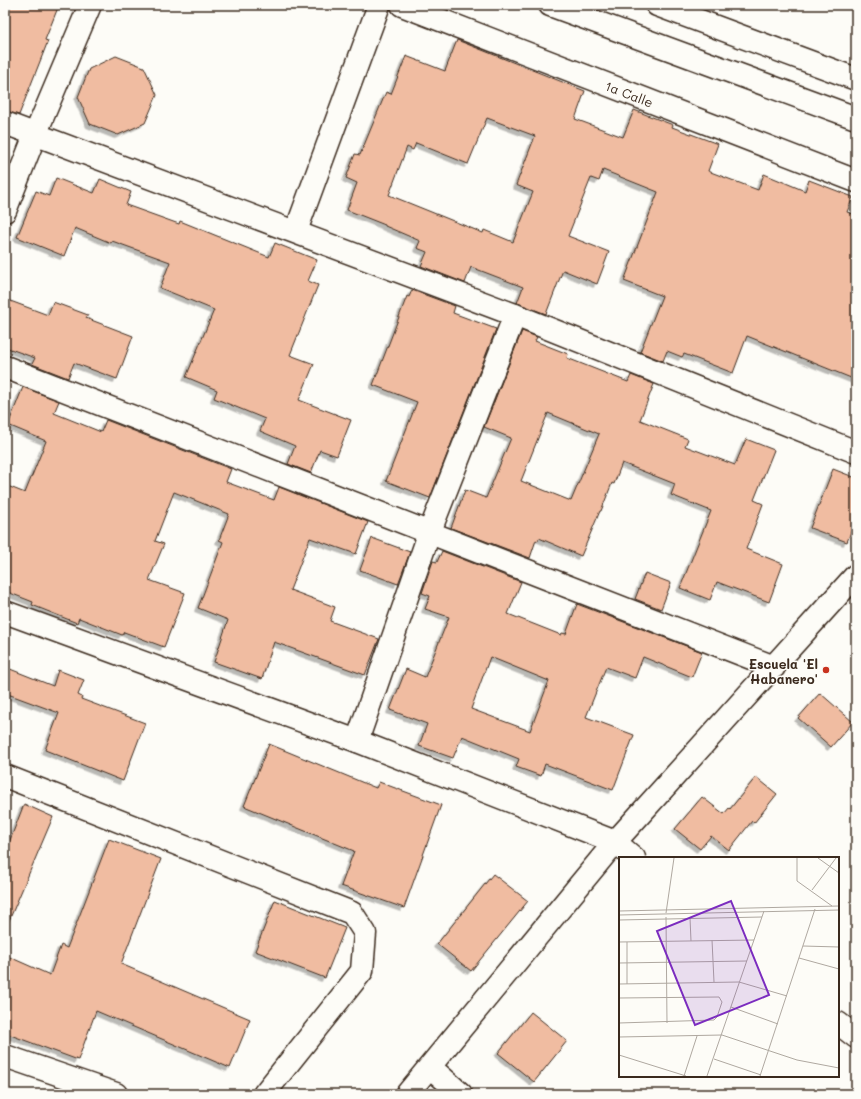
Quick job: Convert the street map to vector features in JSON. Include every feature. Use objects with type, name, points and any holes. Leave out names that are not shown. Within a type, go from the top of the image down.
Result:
[{"type":"street","points":[[5,211],[35,135],[90,5]]},
{"type":"street","points":[[296,231],[378,5]]},
{"type":"street","name":"1a Calle","points":[[402,5],[856,181]]},
{"type":"street","points":[[550,5],[856,118]]},
{"type":"street","points":[[657,5],[856,79]]},
{"type":"street","points":[[5,123],[296,231],[515,315],[856,452]]},
{"type":"street","points":[[357,741],[430,531],[515,315]]},
{"type":"street","points":[[5,367],[774,666]]},
{"type":"street","points":[[407,1094],[615,842],[856,575]]},
{"type":"street","points":[[5,612],[357,741],[615,842],[633,857]]},
{"type":"street","points":[[5,776],[352,913],[365,933],[362,971],[264,1094]]},
{"type":"street","points":[[839,1024],[856,1037]]},
{"type":"street","points":[[5,1056],[116,1094]]},
{"type":"street","points":[[430,1067],[461,1094]]},
{"type":"building","points":[[5,5],[59,5],[45,40],[48,41],[19,115],[5,111]]},
{"type":"building","points":[[457,40],[585,91],[575,119],[623,137],[634,110],[673,125],[672,127],[718,144],[708,171],[758,190],[764,174],[805,191],[809,180],[853,197],[847,212],[856,215],[856,380],[747,336],[733,373],[684,354],[682,357],[667,351],[663,361],[640,352],[662,296],[624,281],[658,192],[603,170],[599,181],[591,178],[568,236],[609,252],[597,284],[563,270],[546,314],[517,303],[523,287],[471,267],[465,283],[421,266],[427,252],[417,248],[420,241],[347,210],[357,183],[346,178],[355,154],[360,155],[386,92],[391,94],[406,56],[445,71]],"holes":[[[487,118],[535,136],[516,185],[533,192],[513,242],[484,230],[483,233],[389,195],[407,147],[413,150],[416,143],[468,164]]]},
{"type":"building","points":[[116,56],[144,67],[157,95],[145,123],[118,135],[90,124],[78,97],[89,69]]},
{"type":"building","points":[[5,136],[10,138],[7,146],[5,146]]},
{"type":"building","points":[[56,178],[94,193],[100,179],[131,192],[126,205],[179,224],[180,221],[269,257],[275,243],[317,260],[308,281],[318,285],[290,355],[314,364],[299,400],[351,420],[337,456],[320,450],[311,473],[288,464],[295,446],[260,431],[265,419],[214,398],[217,390],[186,377],[214,310],[160,288],[170,262],[112,241],[111,243],[75,228],[64,256],[17,237],[36,191],[49,196]]},
{"type":"building","points":[[412,290],[455,306],[453,313],[496,329],[430,498],[386,481],[417,402],[373,385],[407,296],[409,297]]},
{"type":"building","points":[[5,299],[48,315],[53,302],[88,315],[86,318],[133,336],[117,379],[74,363],[68,378],[32,364],[35,358],[5,347]]},
{"type":"building","points":[[522,331],[537,337],[535,341],[568,354],[567,358],[628,382],[631,375],[654,384],[640,420],[688,439],[685,446],[735,465],[746,439],[774,450],[754,500],[763,504],[746,549],[783,564],[769,602],[717,582],[710,600],[680,588],[711,511],[671,495],[675,484],[622,463],[581,556],[539,538],[538,541],[536,540],[530,558],[451,528],[465,490],[486,498],[511,438],[484,427]],"holes":[[[548,413],[599,434],[571,501],[521,481]]]},
{"type":"building","points":[[23,387],[59,401],[54,413],[101,432],[106,420],[231,469],[226,482],[274,500],[279,487],[368,522],[356,554],[310,538],[290,590],[335,607],[330,621],[379,639],[365,675],[274,642],[262,679],[214,662],[228,620],[198,608],[223,542],[219,540],[229,514],[174,492],[155,541],[164,544],[149,580],[185,593],[164,647],[124,632],[122,635],[79,618],[77,623],[32,605],[33,602],[5,591],[5,485],[25,493],[46,441],[8,425]]},
{"type":"building","points":[[833,469],[856,478],[856,519],[847,542],[810,528]]},
{"type":"building","points":[[372,538],[410,552],[398,584],[360,570]]},
{"type":"building","points":[[442,551],[521,582],[508,614],[561,635],[562,633],[566,634],[577,604],[702,652],[692,677],[643,657],[635,678],[606,667],[586,717],[634,735],[613,790],[545,764],[541,776],[516,767],[519,759],[462,736],[453,758],[419,746],[427,724],[390,710],[406,669],[425,677],[449,617],[425,609],[430,596],[422,593],[433,561],[437,562]],"holes":[[[490,657],[549,681],[530,731],[471,709]]]},
{"type":"building","points":[[645,573],[671,583],[661,609],[635,599]]},
{"type":"building","points":[[5,667],[53,686],[58,670],[84,680],[78,695],[82,697],[81,699],[145,723],[123,781],[45,750],[59,713],[5,693]]},
{"type":"building","points":[[820,693],[853,722],[831,747],[798,718]]},
{"type":"building","points":[[269,744],[376,788],[379,782],[441,805],[404,908],[341,886],[354,851],[244,806]]},
{"type":"building","points":[[756,777],[777,794],[754,823],[752,821],[729,850],[711,836],[700,849],[675,829],[702,797],[724,814],[729,808],[730,809]]},
{"type":"building","points":[[24,804],[53,817],[5,930],[5,853]]},
{"type":"building","points":[[109,839],[161,859],[121,964],[250,1019],[230,1068],[96,1011],[78,1060],[5,1033],[5,955],[50,975],[61,945],[67,948]]},
{"type":"building","points":[[493,874],[528,901],[471,971],[437,944]]},
{"type":"building","points":[[275,900],[345,928],[325,978],[255,951]]},
{"type":"building","points":[[531,1012],[567,1041],[534,1082],[498,1053]]},
{"type":"place","name":"Escuela 'El Habanero'","points":[[826,670]]}]
